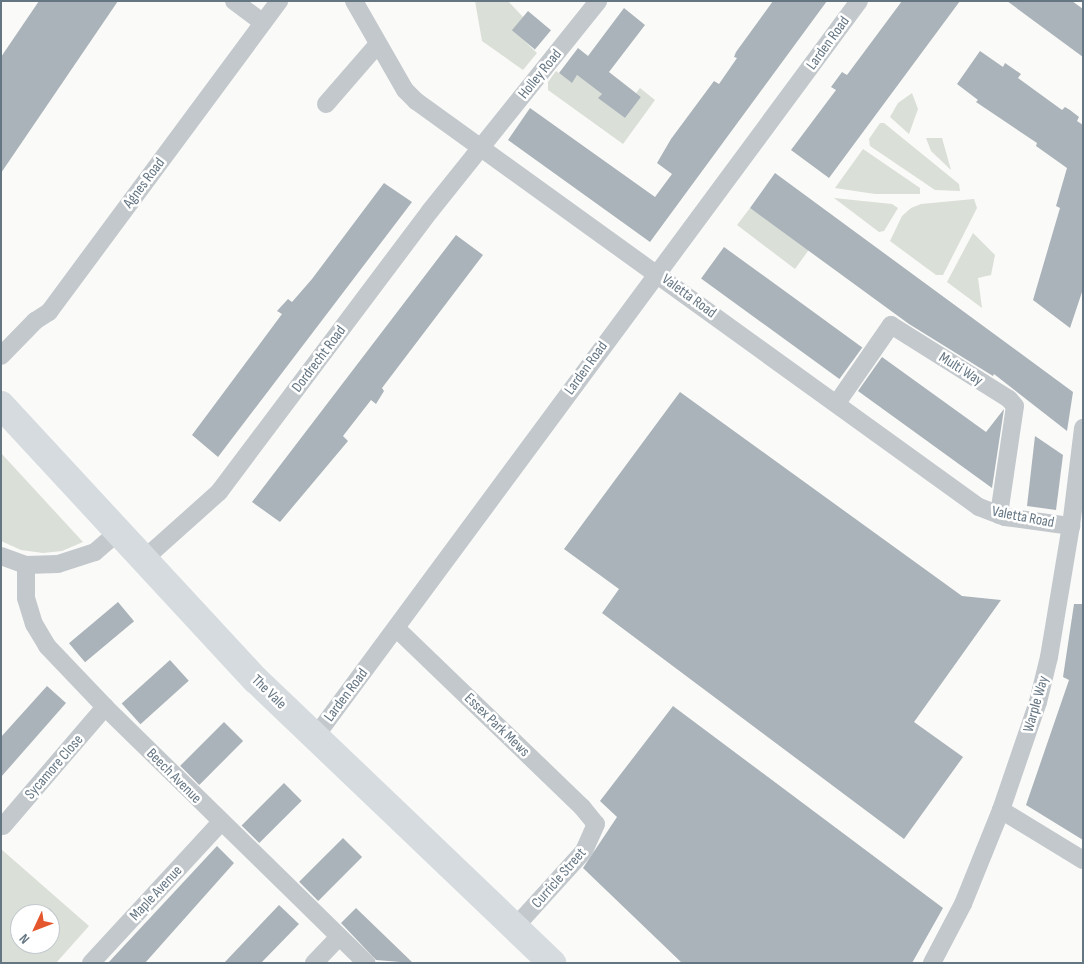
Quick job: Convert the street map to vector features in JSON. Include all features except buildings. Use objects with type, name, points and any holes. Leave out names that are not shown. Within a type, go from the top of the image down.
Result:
[{"type":"main road","name":"The Vale","points":[[1,405],[117,533],[256,680],[552,963]]},
{"type":"street","points":[[234,1],[263,23]]},
{"type":"street","name":"Agnes Road","points":[[1,356],[35,320],[49,312],[279,1]]},
{"type":"street","name":"Valetta Road","points":[[354,1],[410,96],[979,507],[998,515],[1071,526]]},
{"type":"street","name":"Holley Road","points":[[481,146],[598,1]]},
{"type":"street","name":"Larden Road","points":[[315,737],[859,1]]},
{"type":"street","points":[[326,104],[378,44]]},
{"type":"street","name":"Dordrecht Road","points":[[143,560],[219,492],[481,146]]},
{"type":"street","name":"Multi Way","points":[[837,403],[891,325],[1009,399],[1015,406],[998,515]]},
{"type":"street","name":"Warple Way","points":[[932,963],[963,904],[1001,810],[1043,684],[1071,526],[1083,428]]},
{"type":"street","points":[[1,556],[26,565],[58,564],[95,552],[117,533]]},
{"type":"street","name":"Beech Avenue","points":[[26,565],[26,598],[34,624],[46,646],[105,707],[366,963]]},
{"type":"street","name":"Essex Park Mews","points":[[396,628],[582,807],[596,824]]},
{"type":"street","name":"Sycamore Close","points":[[3,826],[105,707]]},
{"type":"street","points":[[1001,810],[1083,860]]},
{"type":"street","name":"Maple Avenue","points":[[91,963],[222,822]]},
{"type":"street","name":"Curricle Street","points":[[515,927],[584,851],[596,824]]},
{"type":"street","points":[[314,963],[339,937]]},
{"type":"shaded area","points":[[475,1],[508,1],[523,17],[513,30],[537,53],[523,70],[482,41]]},
{"type":"shaded area","points":[[556,71],[571,82],[577,75],[602,94],[599,98],[625,118],[641,97],[636,93],[640,88],[655,100],[623,144],[548,90],[548,82]]},
{"type":"shaded area","points":[[912,93],[918,109],[909,134],[890,117],[898,103]]},
{"type":"shaded area","points":[[880,123],[884,123],[959,184],[960,191],[935,190],[870,146],[869,139]]},
{"type":"shaded area","points":[[926,138],[942,138],[951,170],[931,151]]},
{"type":"shaded area","points":[[863,149],[920,188],[920,194],[875,194],[835,188]]},
{"type":"shaded area","points":[[834,198],[892,204],[898,208],[884,231],[879,232]]},
{"type":"shaded area","points":[[974,199],[977,208],[943,275],[936,275],[890,241],[902,216],[911,208],[921,204]]},
{"type":"shaded area","points":[[750,208],[777,227],[813,244],[795,269],[737,225]]},
{"type":"shaded area","points":[[973,233],[995,255],[991,275],[978,278],[982,308],[947,282]]},
{"type":"shaded area","points":[[1,453],[83,542],[62,551],[43,553],[21,550],[1,541]]},
{"type":"shaded area","points":[[1,849],[89,926],[56,963],[1,963]]}]
